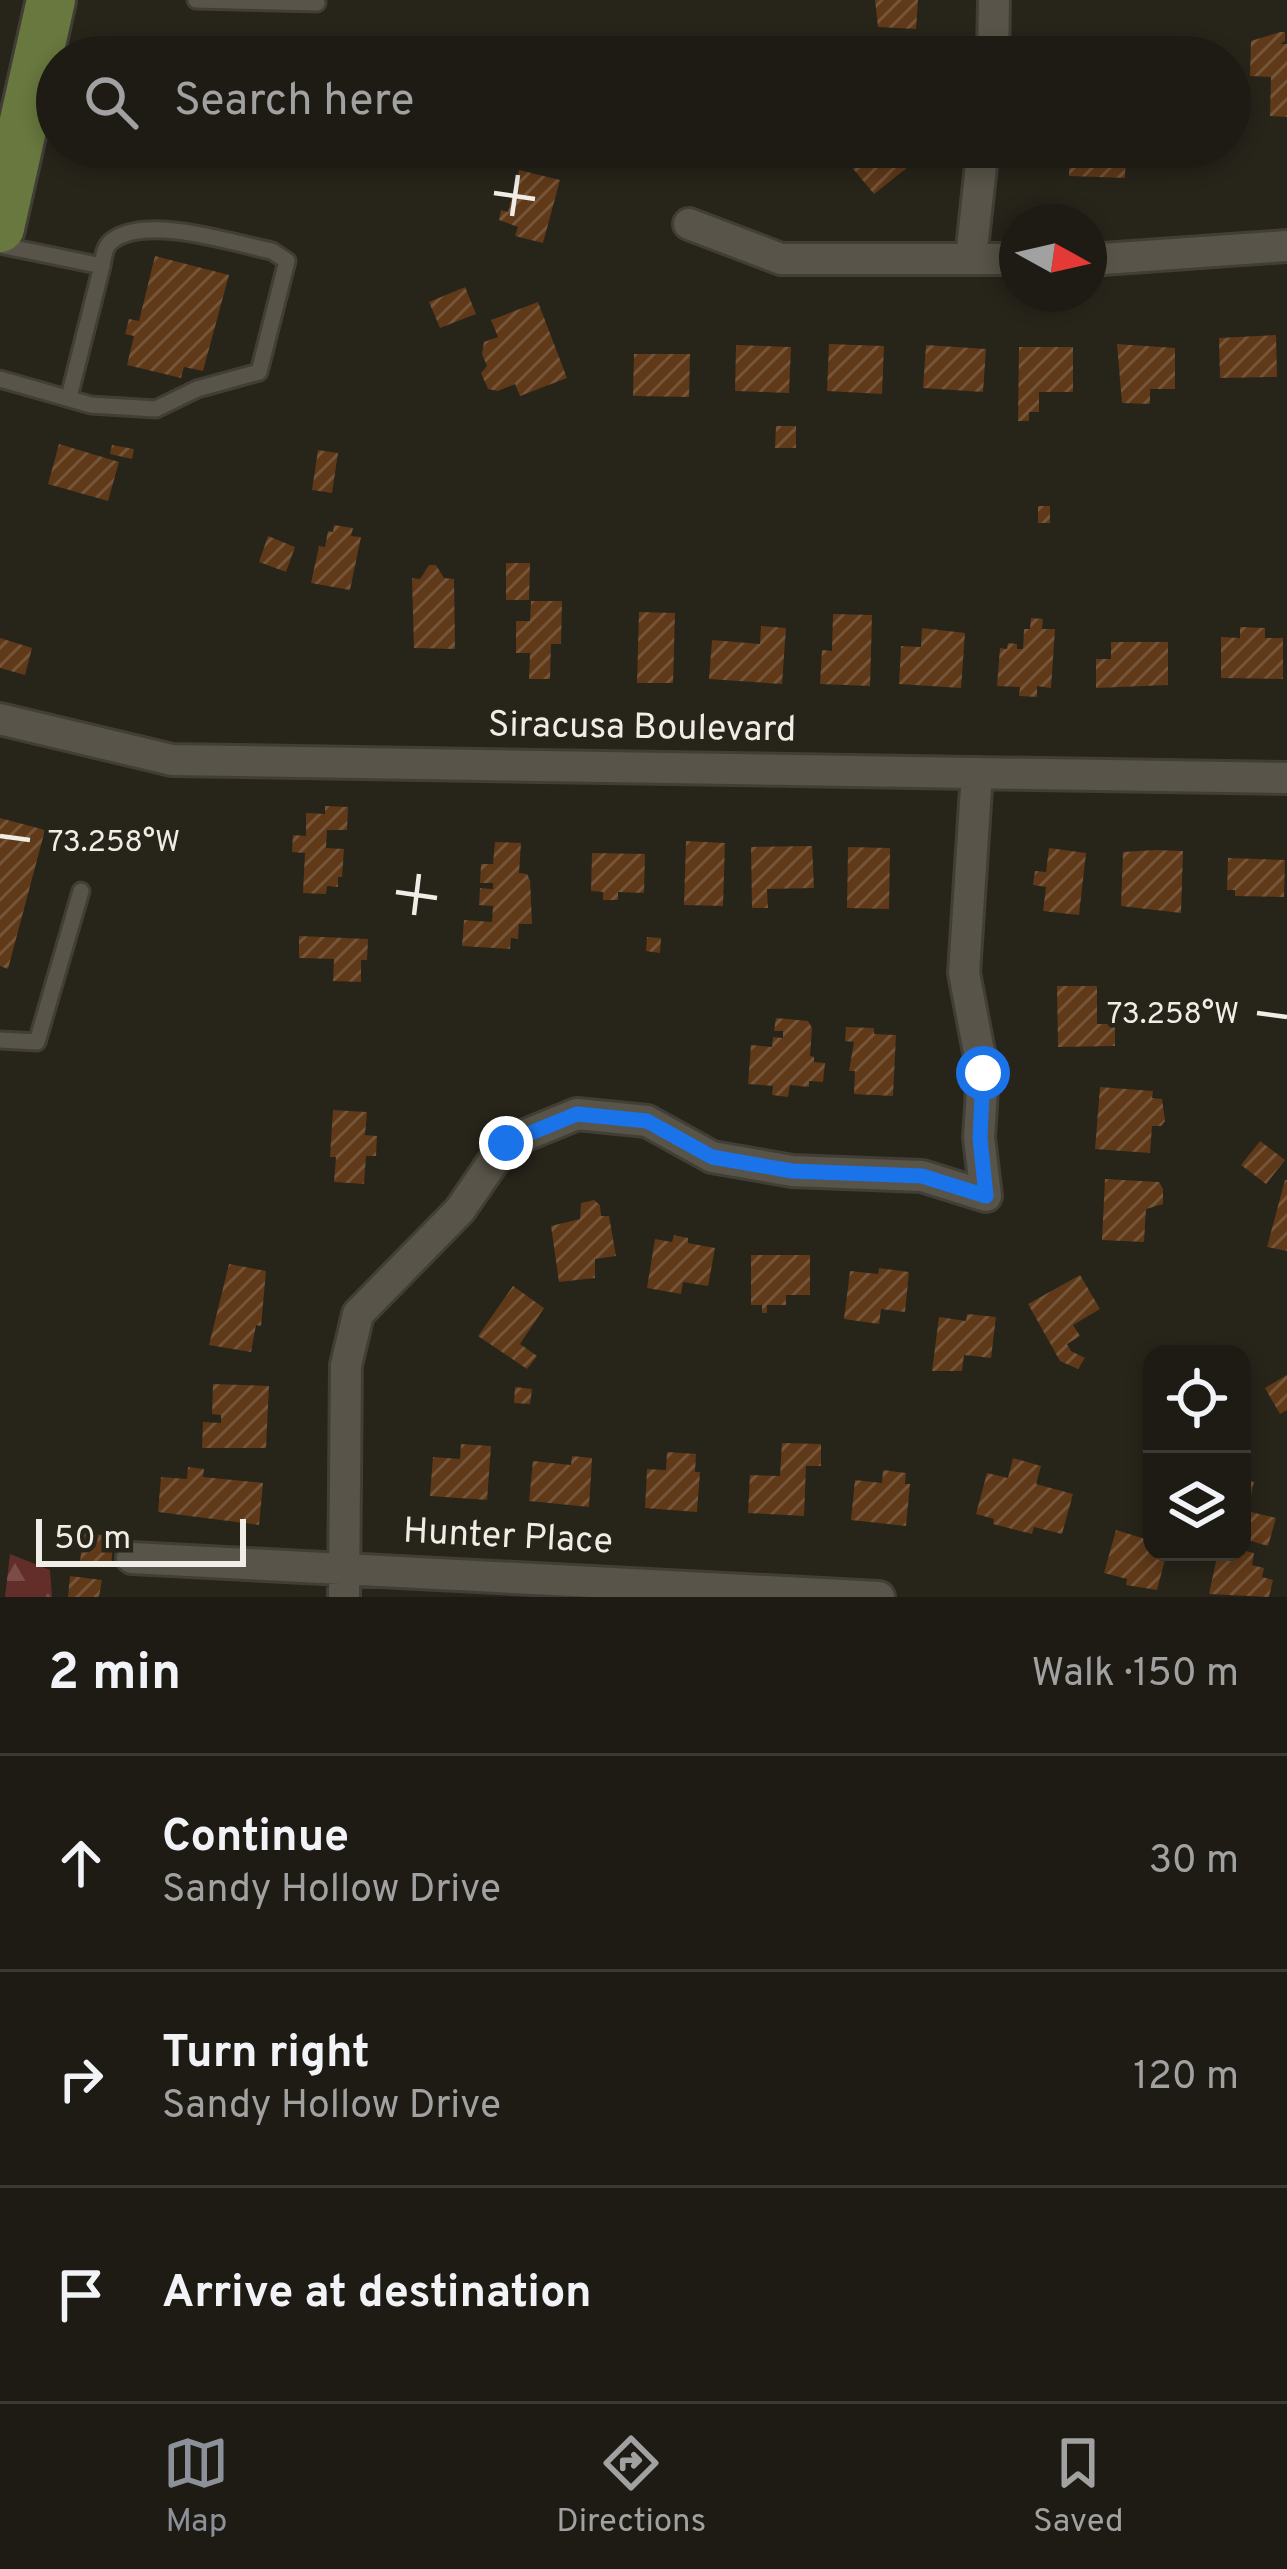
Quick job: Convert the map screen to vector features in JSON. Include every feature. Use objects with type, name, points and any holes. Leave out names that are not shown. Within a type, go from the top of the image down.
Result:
[{"type":"main road","points":[[41,36],[51,0]]},
{"type":"main road","points":[[0,227],[22,100],[36,52]]},
{"type":"street","points":[[993,36],[994,0]]},
{"type":"street","points":[[971,258],[981,168]]},
{"type":"street","points":[[689,224],[781,259],[999,259]]},
{"type":"street","points":[[1107,259],[1287,246]]},
{"type":"street","name":"Siracusa Boulevard","points":[[0,719],[172,760],[1287,778]]},
{"type":"street","points":[[344,1582],[346,1365],[358,1314],[460,1210],[506,1143],[577,1114],[647,1121],[712,1157],[792,1171],[922,1176],[986,1196],[980,1138],[983,1073],[964,973],[977,773]]},
{"type":"street","name":"Hunter Place","points":[[132,1558],[344,1582],[879,1597]]},
{"type":"lane","points":[[196,0],[317,3]]},
{"type":"lane","points":[[0,379],[92,405],[156,409],[197,389],[259,372],[287,261],[272,251],[153,230],[114,239],[107,246],[69,398]]},
{"type":"lane","points":[[0,245],[102,266]]},
{"type":"lane","points":[[0,1040],[37,1042],[81,891]]},
{"type":"green space","points":[[10,1554],[50,1570],[52,1597],[5,1597]]},
{"type":"building","points":[[875,0],[918,0],[916,29],[878,27]]},
{"type":"building","points":[[1285,32],[1280,44],[1287,44],[1287,117],[1270,116],[1271,77],[1251,76],[1251,41]]},
{"type":"building","points":[[852,168],[907,168],[874,194]]},
{"type":"building","points":[[1069,168],[1125,168],[1125,178],[1069,176]]},
{"type":"building","points":[[519,170],[560,180],[543,243],[515,236],[518,227],[499,220],[501,210],[508,212]]},
{"type":"building","points":[[155,256],[229,275],[203,371],[184,367],[181,378],[127,365],[134,336],[125,334],[129,319],[139,321]]},
{"type":"building","points":[[465,287],[476,314],[440,328],[429,302]]},
{"type":"building","points":[[538,302],[567,378],[520,396],[515,384],[498,391],[488,389],[481,373],[487,366],[484,342],[498,337],[491,320]]},
{"type":"building","points":[[1276,335],[1277,377],[1220,378],[1219,338]]},
{"type":"building","points":[[829,344],[884,346],[882,394],[827,391]]},
{"type":"building","points":[[1117,344],[1175,348],[1175,389],[1150,389],[1150,404],[1122,403]]},
{"type":"building","points":[[736,345],[791,347],[789,393],[735,391]]},
{"type":"building","points":[[926,345],[986,349],[983,392],[923,388]]},
{"type":"building","points":[[1019,347],[1073,347],[1073,392],[1039,392],[1039,412],[1029,412],[1029,421],[1018,421]]},
{"type":"building","points":[[634,354],[690,354],[689,397],[633,396]]},
{"type":"building","points":[[776,426],[796,426],[796,448],[775,448]]},
{"type":"building","points":[[59,444],[119,462],[108,501],[48,484]]},
{"type":"building","points":[[112,445],[134,449],[132,459],[110,454]]},
{"type":"building","points":[[318,450],[338,453],[332,493],[312,490]]},
{"type":"building","points":[[1038,506],[1050,506],[1050,523],[1038,523]]},
{"type":"building","points":[[334,525],[353,528],[351,536],[361,537],[350,590],[311,583],[319,546],[325,547]]},
{"type":"building","points":[[268,536],[295,547],[286,572],[259,562]]},
{"type":"building","points":[[506,563],[530,563],[529,600],[506,600]]},
{"type":"building","points":[[429,565],[436,565],[444,578],[454,579],[455,649],[414,648],[412,578],[420,579]]},
{"type":"building","points":[[531,601],[562,601],[561,644],[551,644],[550,679],[529,679],[530,653],[516,653],[516,621],[530,621]]},
{"type":"building","points":[[639,612],[675,613],[673,683],[637,683]]},
{"type":"building","points":[[833,614],[872,615],[870,686],[820,684],[822,650],[832,651]]},
{"type":"building","points":[[1031,618],[1043,619],[1042,629],[1055,629],[1051,688],[1037,686],[1037,697],[1019,696],[1020,687],[997,686],[1000,648],[1007,649],[1008,643],[1023,649],[1024,629],[1030,629]]},
{"type":"building","points":[[761,626],[786,628],[782,684],[709,679],[712,640],[760,644]]},
{"type":"building","points":[[1240,627],[1265,628],[1265,638],[1283,638],[1283,679],[1221,678],[1221,637],[1240,638]]},
{"type":"building","points":[[922,628],[965,633],[961,688],[899,684],[901,646],[921,647]]},
{"type":"building","points":[[0,638],[32,648],[25,675],[0,668]]},
{"type":"building","points":[[1111,642],[1168,642],[1168,685],[1096,688],[1096,659],[1111,659]]},
{"type":"building","points":[[325,806],[348,807],[347,830],[327,830],[326,848],[344,849],[342,877],[338,877],[338,887],[327,886],[326,894],[303,893],[305,853],[292,852],[293,835],[306,836],[306,813],[325,814]]},
{"type":"building","points":[[0,818],[45,830],[8,969],[0,966]]},
{"type":"building","points":[[686,841],[725,843],[723,906],[684,905]]},
{"type":"building","points":[[495,842],[521,843],[519,873],[530,880],[532,924],[519,924],[518,939],[511,938],[510,949],[462,946],[464,920],[492,922],[493,906],[479,905],[480,888],[493,889],[493,883],[480,883],[481,864],[493,864]]},
{"type":"building","points":[[812,846],[814,888],[767,889],[768,908],[752,908],[751,847]]},
{"type":"building","points":[[848,847],[890,848],[889,909],[847,908]]},
{"type":"building","points":[[1049,848],[1086,853],[1079,915],[1043,911],[1046,887],[1033,885],[1035,871],[1046,872]]},
{"type":"building","points":[[1183,851],[1181,913],[1121,906],[1123,852]]},
{"type":"building","points":[[592,853],[645,854],[644,893],[618,892],[618,900],[603,900],[603,892],[591,891]]},
{"type":"building","points":[[1228,858],[1285,860],[1284,897],[1235,896],[1235,890],[1227,890]]},
{"type":"building","points":[[299,936],[368,939],[361,982],[333,981],[334,959],[299,958]]},
{"type":"building","points":[[647,937],[661,938],[660,953],[646,951]]},
{"type":"building","points":[[1057,986],[1097,986],[1097,1024],[1115,1024],[1115,1046],[1058,1047]]},
{"type":"building","points":[[776,1018],[808,1021],[810,1056],[814,1062],[825,1063],[823,1082],[809,1081],[809,1087],[790,1085],[788,1097],[772,1095],[773,1086],[748,1084],[751,1045],[772,1047],[773,1037],[783,1038],[783,1031],[774,1031]]},
{"type":"building","points":[[846,1027],[896,1035],[893,1096],[854,1094],[855,1071],[849,1071],[854,1042],[845,1041]]},
{"type":"building","points":[[1100,1087],[1153,1091],[1152,1098],[1162,1099],[1165,1121],[1152,1126],[1150,1153],[1095,1149]]},
{"type":"building","points":[[333,1110],[367,1112],[365,1135],[377,1136],[376,1156],[366,1156],[364,1184],[334,1182],[336,1157],[330,1157]]},
{"type":"building","points":[[1260,1141],[1285,1160],[1266,1184],[1241,1165]]},
{"type":"building","points":[[1105,1179],[1159,1182],[1163,1204],[1146,1209],[1144,1242],[1102,1240]]},
{"type":"building","points":[[1287,1180],[1287,1251],[1267,1247]]},
{"type":"building","points":[[594,1200],[601,1216],[609,1216],[616,1256],[595,1259],[595,1278],[559,1282],[551,1226],[580,1219],[581,1203]]},
{"type":"building","points":[[674,1235],[715,1248],[708,1286],[683,1282],[681,1294],[647,1288],[655,1239],[672,1242]]},
{"type":"building","points":[[751,1255],[810,1255],[810,1295],[786,1295],[786,1305],[767,1305],[767,1313],[762,1313],[762,1305],[751,1305]]},
{"type":"building","points":[[229,1264],[266,1271],[261,1326],[256,1325],[251,1352],[209,1345]]},
{"type":"building","points":[[879,1268],[909,1272],[905,1312],[881,1309],[879,1324],[844,1319],[850,1271],[878,1274]]},
{"type":"building","points":[[1080,1275],[1100,1309],[1073,1325],[1080,1336],[1067,1344],[1085,1358],[1078,1369],[1060,1361],[1028,1304]]},
{"type":"building","points":[[513,1286],[544,1308],[520,1344],[537,1356],[527,1369],[478,1336]]},
{"type":"building","points":[[967,1314],[996,1317],[991,1358],[964,1355],[962,1371],[932,1371],[939,1317],[966,1321]]},
{"type":"building","points":[[1287,1375],[1287,1410],[1280,1414],[1265,1388]]},
{"type":"building","points":[[213,1384],[269,1386],[266,1448],[202,1448],[203,1422],[221,1423],[221,1415],[212,1414]]},
{"type":"building","points":[[515,1387],[532,1389],[530,1404],[514,1403]]},
{"type":"building","points":[[782,1443],[821,1444],[821,1466],[806,1466],[804,1516],[748,1513],[750,1475],[780,1476]]},
{"type":"building","points":[[461,1444],[491,1446],[487,1500],[430,1496],[433,1457],[460,1459]]},
{"type":"building","points":[[667,1452],[696,1454],[695,1472],[700,1472],[697,1512],[645,1508],[647,1469],[666,1470]]},
{"type":"building","points":[[572,1456],[592,1458],[589,1507],[529,1501],[533,1461],[571,1465]]},
{"type":"building","points":[[1013,1458],[1041,1466],[1036,1484],[1073,1494],[1062,1534],[1034,1527],[1032,1534],[993,1524],[994,1519],[976,1514],[987,1473],[1008,1478]]},
{"type":"building","points":[[188,1467],[204,1469],[203,1477],[263,1483],[259,1525],[158,1512],[161,1477],[187,1479]]},
{"type":"building","points":[[883,1470],[906,1473],[905,1484],[910,1484],[906,1526],[851,1520],[855,1480],[882,1483]]},
{"type":"building","points":[[1251,1512],[1276,1518],[1268,1546],[1251,1541]]},
{"type":"building","points":[[1116,1530],[1143,1538],[1143,1561],[1165,1561],[1157,1590],[1126,1585],[1127,1579],[1104,1573]]},
{"type":"building","points":[[83,1533],[114,1536],[111,1566],[80,1563]]},
{"type":"building","points":[[1251,1552],[1252,1565],[1264,1568],[1262,1577],[1273,1580],[1269,1597],[1209,1594],[1216,1561],[1251,1561]]},
{"type":"building","points":[[70,1576],[102,1580],[99,1597],[68,1597]]},
{"type":"route","points":[[506,1143],[577,1114],[647,1121],[712,1157],[792,1171],[922,1176],[986,1196],[980,1138],[983,1073]]}]
